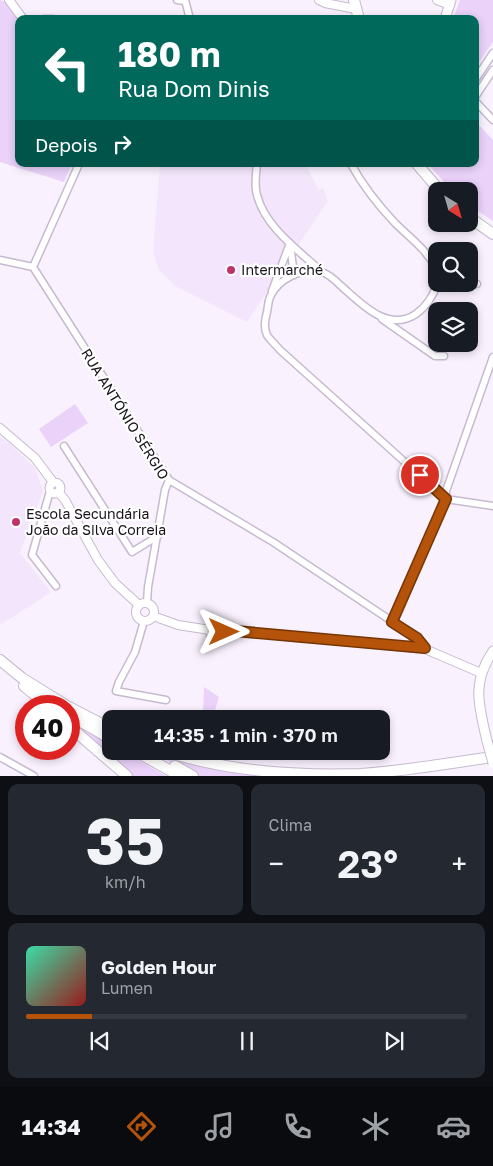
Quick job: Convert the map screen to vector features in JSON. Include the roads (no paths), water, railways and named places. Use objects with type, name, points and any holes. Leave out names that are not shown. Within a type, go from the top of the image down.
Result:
[{"type":"main road","points":[[446,15],[451,3]]},
{"type":"main road","points":[[420,167],[432,182]]},
{"type":"main road","points":[[478,223],[493,234]]},
{"type":"main road","points":[[402,776],[493,763],[479,704],[478,686],[481,673],[493,651]]},
{"type":"main road","points":[[0,660],[22,678],[49,695]]},
{"type":"main road","points":[[0,667],[36,695]]},
{"type":"main road","points":[[80,713],[102,725]]},
{"type":"main road","points":[[80,721],[102,733]]},
{"type":"main road","points":[[80,735],[127,776]]},
{"type":"main road","points":[[192,760],[240,769],[297,775],[360,774],[493,757]]},
{"type":"main road","points":[[151,760],[180,776]]},
{"type":"main road","points":[[164,760],[193,776]]},
{"type":"street","points":[[9,0],[20,15]]},
{"type":"street","points":[[177,0],[185,0],[189,15]]},
{"type":"street","points":[[319,0],[325,4],[357,9]]},
{"type":"street","points":[[436,0],[451,3]]},
{"type":"street","points":[[479,74],[493,53]]},
{"type":"street","points":[[479,91],[493,70]]},
{"type":"street","points":[[479,105],[493,120]]},
{"type":"street","points":[[0,260],[33,267],[78,167]]},
{"type":"street","points":[[257,167],[256,194],[264,215],[290,243],[369,310],[435,356],[444,356]]},
{"type":"street","points":[[353,167],[374,200],[428,255]]},
{"type":"street","points":[[290,243],[294,275]]},
{"type":"street","points":[[290,243],[265,319],[267,334],[280,350],[446,499],[493,506]]},
{"type":"street","name":"RUA ANTÓNIO SÉRGIO","points":[[33,267],[169,480],[165,490],[158,536],[143,604]]},
{"type":"street","points":[[271,296],[284,280],[294,275],[314,270],[322,272]]},
{"type":"street","points":[[379,317],[396,320],[411,317],[426,307],[435,292]]},
{"type":"street","points":[[392,622],[446,499],[446,491],[493,357]]},
{"type":"street","points":[[0,428],[34,458],[53,482],[57,482],[60,486],[54,492],[32,555],[56,586]]},
{"type":"street","points":[[64,446],[132,552],[158,536]]},
{"type":"street","points":[[169,480],[273,542],[417,638],[425,648]]},
{"type":"street","points":[[54,492],[65,500],[98,560],[115,582],[143,604],[153,608],[153,616],[149,620],[144,621]]},
{"type":"street","points":[[143,604],[136,610],[137,616],[144,621]]},
{"type":"street","points":[[153,616],[178,624],[210,630],[212,636],[216,638],[222,636],[224,630],[425,648],[481,673]]},
{"type":"street","points":[[144,621],[135,652],[116,691],[166,700]]},
{"type":"street","points":[[0,757],[34,776]]},
{"type":"place","name":"Intermarché","points":[[231,270]]},
{"type":"place","name":"Escola Secundária João da Silva Correia","points":[[16,522]]}]
